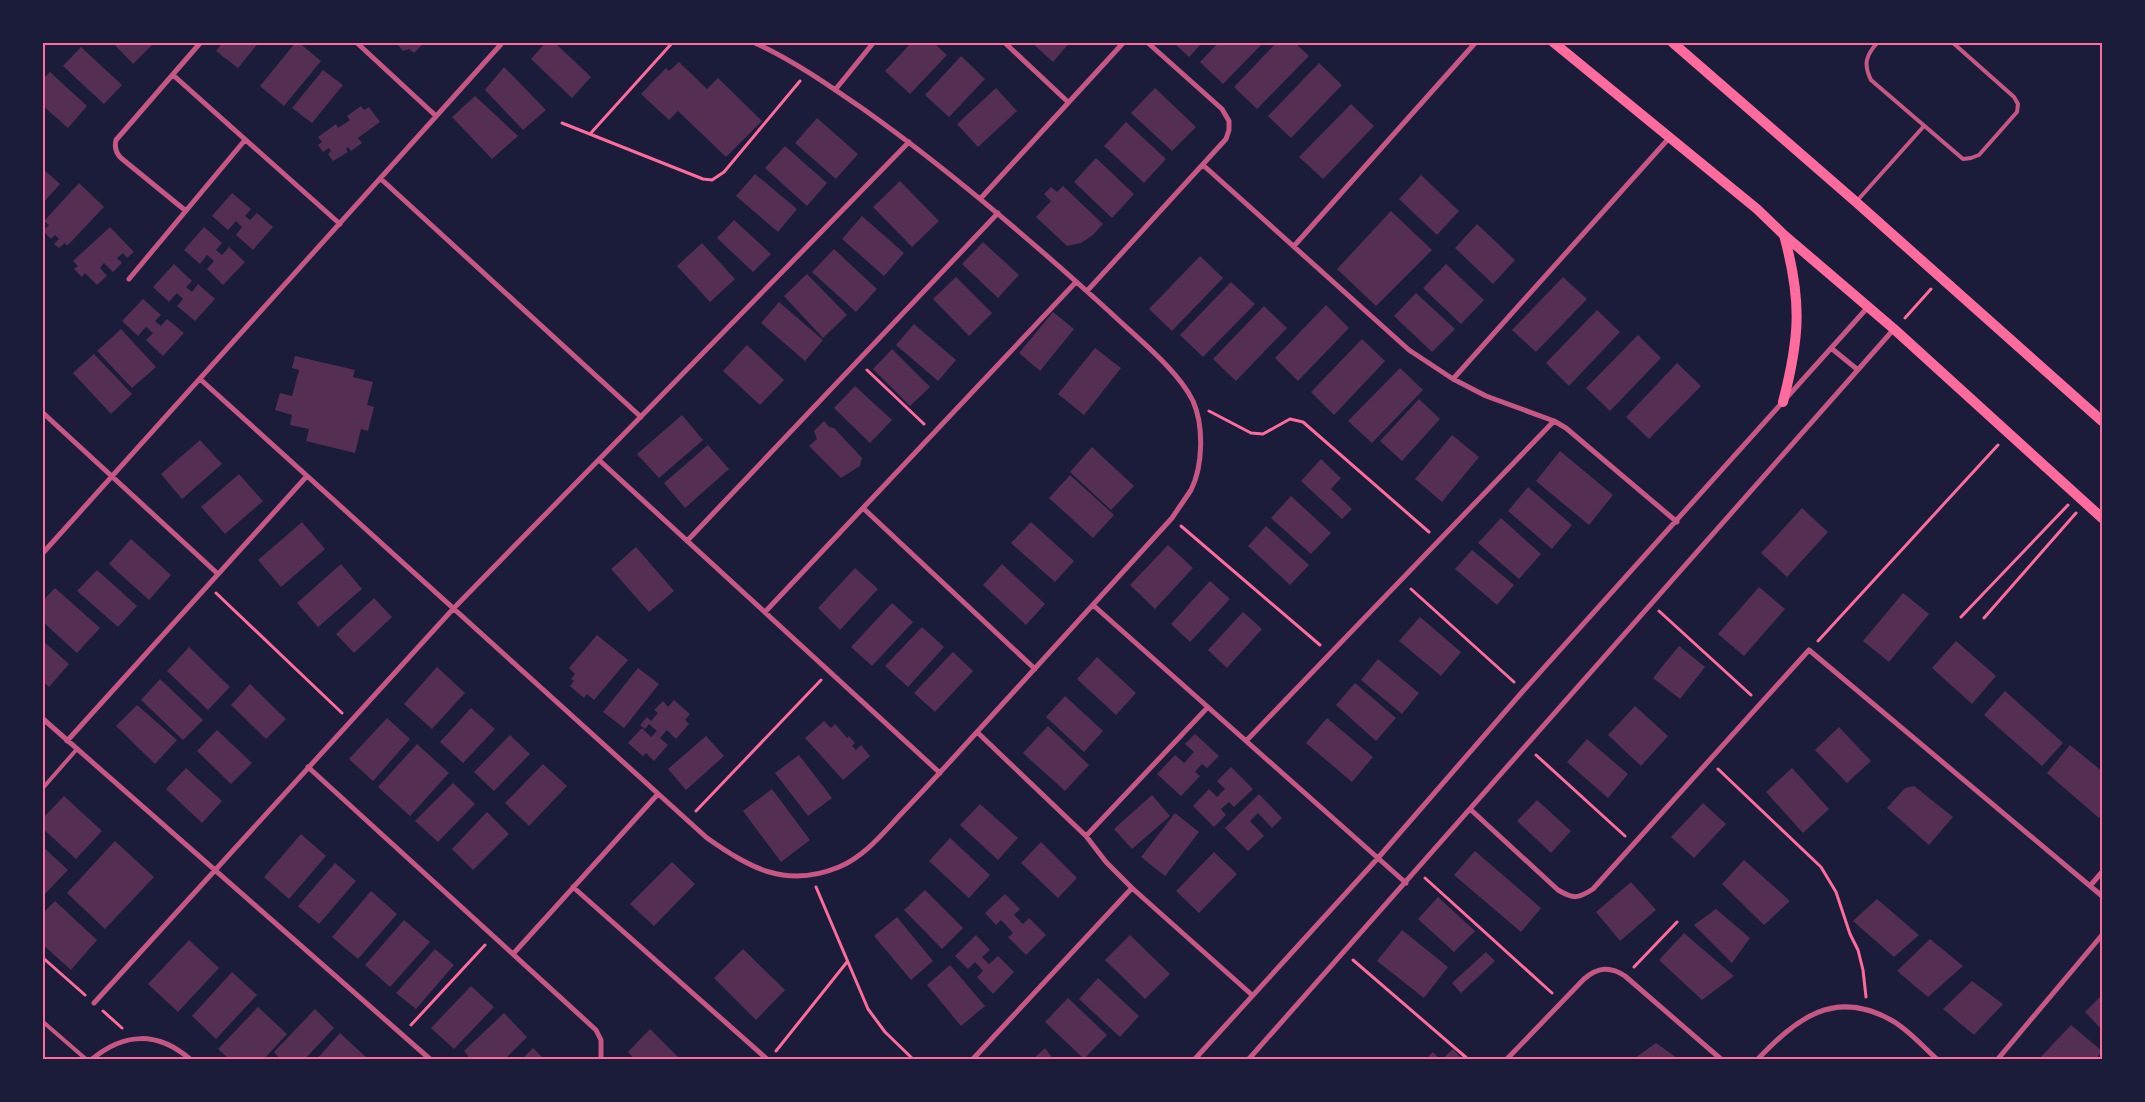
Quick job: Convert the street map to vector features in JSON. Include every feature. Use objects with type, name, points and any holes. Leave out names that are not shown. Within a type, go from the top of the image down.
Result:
[{"type":"main road","points":[[1553,42],[1757,209],[1784,235],[1894,329],[2102,518]]},
{"type":"main road","points":[[1672,42],[1856,202],[2102,421]]},
{"type":"main road","points":[[1783,402],[1797,335],[1798,302],[1793,268],[1784,235]]},
{"type":"street","points":[[186,211],[121,158],[115,145],[116,140],[200,42]]},
{"type":"street","points":[[356,42],[436,116]]},
{"type":"street","points":[[42,554],[503,42]]},
{"type":"street","points":[[200,379],[657,795],[731,855],[758,870],[784,876],[811,875],[840,867],[865,852],[940,773],[1172,518],[1192,488],[1200,453],[1201,426],[1193,402],[1181,381],[1087,291],[998,214],[909,142],[835,90],[807,72],[752,42]]},
{"type":"street","points":[[835,90],[874,42]]},
{"type":"street","points":[[1004,42],[1068,102]]},
{"type":"street","points":[[980,199],[1124,42]]},
{"type":"street","points":[[1087,291],[1226,139],[1229,130],[1229,121],[1222,109],[1148,42]]},
{"type":"street","points":[[1294,246],[1476,42]]},
{"type":"street","points":[[173,75],[340,224]]},
{"type":"street","points":[[1453,379],[1670,137]]},
{"type":"street","points":[[129,279],[245,140]]},
{"type":"street","points":[[94,1003],[453,609],[909,142]]},
{"type":"street","points":[[1203,165],[1409,350],[1453,379],[1494,399],[1554,421],[1566,428],[1676,522]]},
{"type":"street","points":[[381,179],[641,417]]},
{"type":"street","points":[[687,541],[998,214]]},
{"type":"street","points":[[765,612],[1076,282]]},
{"type":"street","points":[[1194,1060],[1378,858],[1524,691],[1868,306]]},
{"type":"street","points":[[1248,1060],[1894,329]]},
{"type":"street","points":[[1831,348],[1858,370]]},
{"type":"street","points":[[42,412],[218,574]]},
{"type":"street","points":[[1246,741],[1554,421]]},
{"type":"street","points":[[599,460],[940,773]]},
{"type":"street","points":[[67,741],[307,476]]},
{"type":"street","points":[[863,508],[1035,669]]},
{"type":"street","points":[[1093,605],[1406,883]]},
{"type":"street","points":[[1470,809],[1558,890],[1569,896],[1582,896],[1593,890],[1633,843],[1809,650],[2102,896]]},
{"type":"street","points":[[1086,836],[1208,707]]},
{"type":"street","points":[[42,718],[431,1060]]},
{"type":"street","points":[[977,732],[1086,836],[1106,862],[1132,888],[1252,995]]},
{"type":"street","points":[[308,767],[596,1030],[601,1040],[601,1060]]},
{"type":"street","points":[[513,954],[657,795]]},
{"type":"street","points":[[2090,886],[2102,872]]},
{"type":"street","points":[[573,887],[768,1060]]},
{"type":"street","points":[[972,1060],[1132,888]]},
{"type":"street","points":[[1997,1060],[2102,935]]},
{"type":"street","points":[[1506,1060],[1593,972],[1604,968],[1615,970],[1625,976],[1722,1060]]},
{"type":"street","points":[[1757,1060],[1790,1027],[1814,1013],[1840,1007],[1868,1009],[1892,1020],[1938,1060]]},
{"type":"street","points":[[91,1060],[105,1048],[123,1040],[144,1038],[164,1042],[181,1051],[191,1060]]},
{"type":"lane","points":[[1878,42],[1868,53],[1866,62],[1871,80],[1963,159],[1971,158],[1979,155],[2017,112],[2018,104],[2014,97],[1952,42]]},
{"type":"lane","points":[[1856,202],[1924,126]]},
{"type":"lane","points":[[42,789],[77,749]]},
{"type":"lane","points":[[42,1021],[86,1060]]},
{"type":"path","points":[[590,134],[672,42]]},
{"type":"path","points":[[562,124],[702,179],[712,180],[724,172],[807,72]]},
{"type":"path","points":[[1894,329],[1941,278]]},
{"type":"path","points":[[857,362],[934,433]]},
{"type":"path","points":[[1193,402],[1251,434],[1263,434],[1290,419],[1303,422],[1439,541]]},
{"type":"path","points":[[1809,650],[2008,434]]},
{"type":"path","points":[[1961,617],[2077,496]]},
{"type":"path","points":[[1984,618],[2085,503]]},
{"type":"path","points":[[1172,518],[1330,654]]},
{"type":"path","points":[[1401,580],[1524,691]]},
{"type":"path","points":[[208,585],[350,720]]},
{"type":"path","points":[[1651,604],[1760,704]]},
{"type":"path","points":[[687,821],[829,671]]},
{"type":"path","points":[[1526,746],[1633,843]]},
{"type":"path","points":[[1709,760],[1821,867],[1836,892],[1850,934],[1858,950],[1863,970],[1868,1009]]},
{"type":"path","points":[[1417,870],[1562,1002]]},
{"type":"path","points":[[811,875],[868,1009],[885,1032],[914,1060]]},
{"type":"path","points":[[1625,976],[1677,922]]},
{"type":"path","points":[[403,1035],[493,936]]},
{"type":"path","points":[[1344,952],[1469,1060]]},
{"type":"path","points":[[775,1052],[847,962]]},
{"type":"building","points":[[112,42],[151,42],[153,44],[133,64]]},
{"type":"building","points":[[223,42],[259,42],[238,68],[216,51]]},
{"type":"building","points":[[296,42],[321,61],[284,106],[260,86]]},
{"type":"building","points":[[395,42],[425,42],[414,53],[409,49],[403,51]]},
{"type":"building","points":[[546,42],[554,42],[591,77],[572,98],[531,59]]},
{"type":"building","points":[[912,42],[933,42],[947,55],[910,94],[885,71]]},
{"type":"building","points":[[1031,42],[1070,42],[1053,62]]},
{"type":"building","points":[[1173,42],[1203,42],[1189,57]]},
{"type":"building","points":[[1219,42],[1264,42],[1223,84],[1200,62]]},
{"type":"building","points":[[1277,42],[1294,42],[1309,56],[1257,109],[1234,87]]},
{"type":"building","points":[[81,47],[122,85],[104,104],[63,66]]},
{"type":"building","points":[[961,56],[985,79],[949,117],[925,95]]},
{"type":"building","points":[[679,62],[707,89],[718,78],[762,121],[726,157],[678,111],[669,120],[641,94],[666,68],[669,71]]},
{"type":"building","points":[[1319,63],[1342,85],[1291,138],[1268,116]]},
{"type":"building","points":[[504,67],[546,110],[523,130],[485,90]]},
{"type":"building","points":[[323,70],[343,85],[312,123],[292,108]]},
{"type":"building","points":[[50,72],[87,106],[68,128],[42,105],[42,80]]},
{"type":"building","points":[[996,88],[1017,111],[978,147],[957,124]]},
{"type":"building","points":[[1155,88],[1196,127],[1172,151],[1131,113]]},
{"type":"building","points":[[475,96],[518,136],[492,159],[452,117]]},
{"type":"building","points":[[1351,104],[1374,126],[1323,179],[1299,157]]},
{"type":"building","points":[[361,106],[364,110],[369,107],[380,122],[358,138],[362,143],[351,151],[348,147],[346,149],[348,152],[333,161],[328,154],[331,151],[329,148],[323,152],[318,145],[322,142],[318,137],[336,124],[338,128],[350,120],[347,116]]},
{"type":"building","points":[[817,118],[858,154],[836,179],[795,143]]},
{"type":"building","points":[[1126,122],[1166,159],[1144,183],[1104,146]]},
{"type":"building","points":[[785,146],[827,183],[807,206],[765,168]]},
{"type":"building","points":[[1096,158],[1134,194],[1112,218],[1074,182]]},
{"type":"building","points":[[42,168],[60,184],[42,204]]},
{"type":"building","points":[[755,174],[797,209],[778,232],[736,196]]},
{"type":"building","points":[[1421,175],[1459,211],[1437,235],[1399,199]]},
{"type":"building","points":[[900,181],[939,221],[912,247],[873,207]]},
{"type":"building","points":[[79,183],[104,207],[67,246],[65,243],[59,248],[54,244],[59,239],[55,235],[51,239],[43,231],[49,225],[44,221]]},
{"type":"building","points":[[1063,186],[1103,224],[1093,235],[1081,243],[1067,246],[1036,217],[1051,201],[1044,194],[1051,187],[1057,192]]},
{"type":"building","points":[[232,193],[251,209],[245,216],[250,220],[257,213],[273,227],[253,250],[236,235],[242,227],[236,221],[228,230],[212,216]]},
{"type":"building","points":[[1391,211],[1432,250],[1376,306],[1337,269]]},
{"type":"building","points":[[862,216],[904,253],[884,276],[842,239]]},
{"type":"building","points":[[734,220],[771,254],[753,272],[717,238]]},
{"type":"building","points":[[1477,224],[1515,260],[1493,284],[1455,248]]},
{"type":"building","points":[[110,227],[134,252],[127,258],[123,253],[117,258],[122,263],[113,272],[104,263],[100,268],[107,276],[97,285],[85,273],[82,277],[74,269],[78,266],[73,261]]},
{"type":"building","points":[[204,227],[222,243],[216,250],[222,255],[229,247],[245,262],[223,285],[207,269],[214,261],[207,255],[200,264],[184,250]]},
{"type":"building","points":[[983,242],[1019,275],[998,298],[962,264]]},
{"type":"building","points":[[702,243],[735,279],[710,302],[677,266]]},
{"type":"building","points":[[834,249],[877,289],[856,312],[812,272]]},
{"type":"building","points":[[1200,256],[1223,278],[1172,331],[1149,309]]},
{"type":"building","points":[[174,264],[192,281],[186,287],[192,292],[198,284],[215,299],[195,321],[177,306],[183,299],[177,293],[169,302],[153,287]]},
{"type":"building","points":[[1446,264],[1484,300],[1461,324],[1423,288]]},
{"type":"building","points":[[807,274],[847,315],[823,338],[784,296]]},
{"type":"building","points":[[956,277],[992,313],[969,336],[933,299]]},
{"type":"building","points":[[1563,277],[1587,299],[1536,352],[1512,330]]},
{"type":"building","points":[[1231,282],[1255,304],[1203,357],[1180,335]]},
{"type":"building","points":[[1416,293],[1455,329],[1432,352],[1394,316]]},
{"type":"building","points":[[143,299],[161,315],[155,321],[161,326],[167,319],[184,333],[163,356],[146,340],[153,333],[146,327],[138,336],[122,321]]},
{"type":"building","points":[[779,302],[823,340],[805,361],[761,323]]},
{"type":"building","points":[[1326,305],[1349,328],[1298,381],[1275,358]]},
{"type":"building","points":[[1264,306],[1287,328],[1236,381],[1213,359]]},
{"type":"building","points":[[1597,310],[1620,332],[1569,386],[1546,363]]},
{"type":"building","points":[[1053,312],[1074,329],[1040,371],[1019,353]]},
{"type":"building","points":[[914,324],[956,360],[938,381],[896,345]]},
{"type":"building","points":[[121,329],[156,367],[132,388],[97,351]]},
{"type":"building","points":[[1638,335],[1661,358],[1610,411],[1586,388]]},
{"type":"building","points":[[1362,339],[1385,361],[1334,415],[1311,392]]},
{"type":"building","points":[[747,345],[784,380],[760,405],[723,371]]},
{"type":"building","points":[[1095,348],[1121,368],[1084,415],[1058,394]]},
{"type":"building","points":[[892,349],[930,387],[910,406],[873,369]]},
{"type":"building","points":[[94,354],[132,394],[111,414],[73,373]]},
{"type":"building","points":[[295,356],[355,370],[353,377],[373,382],[367,405],[374,407],[368,431],[361,429],[355,453],[306,441],[309,429],[290,425],[292,415],[275,410],[280,393],[292,396],[299,370],[292,368]]},
{"type":"building","points":[[1677,363],[1701,386],[1649,439],[1626,417]]},
{"type":"building","points":[[1400,368],[1423,390],[1372,443],[1348,421]]},
{"type":"building","points":[[855,386],[892,420],[870,443],[834,408]]},
{"type":"building","points":[[1419,399],[1440,419],[1402,461],[1380,441]]},
{"type":"building","points":[[682,415],[703,440],[659,478],[637,454]]},
{"type":"building","points":[[824,421],[829,427],[834,428],[862,458],[860,466],[841,478],[809,446],[817,439],[814,431]]},
{"type":"building","points":[[1452,435],[1479,457],[1442,502],[1415,479]]},
{"type":"building","points":[[200,440],[222,464],[182,499],[161,474]]},
{"type":"building","points":[[708,445],[729,469],[685,508],[664,483]]},
{"type":"building","points":[[1092,447],[1134,486],[1111,510],[1070,472]]},
{"type":"building","points":[[1560,451],[1613,495],[1589,525],[1536,481]]},
{"type":"building","points":[[1321,459],[1341,478],[1331,489],[1352,509],[1342,519],[1301,481]]},
{"type":"building","points":[[239,474],[263,501],[225,534],[201,507]]},
{"type":"building","points":[[1070,475],[1114,515],[1093,538],[1049,498]]},
{"type":"building","points":[[1528,487],[1572,525],[1552,549],[1508,511]]},
{"type":"building","points":[[1291,496],[1331,533],[1311,554],[1271,518]]},
{"type":"building","points":[[1802,508],[1828,532],[1787,577],[1761,553]]},
{"type":"building","points":[[1501,518],[1541,554],[1519,579],[1478,543]]},
{"type":"building","points":[[302,522],[325,549],[281,587],[258,560]]},
{"type":"building","points":[[1031,522],[1074,561],[1055,582],[1011,543]]},
{"type":"building","points":[[1266,526],[1309,565],[1290,585],[1248,546]]},
{"type":"building","points":[[131,539],[171,575],[149,600],[109,564]]},
{"type":"building","points":[[1168,545],[1193,568],[1155,609],[1130,585]]},
{"type":"building","points":[[636,547],[674,591],[649,612],[611,569]]},
{"type":"building","points":[[1472,550],[1514,585],[1497,605],[1455,569]]},
{"type":"building","points":[[341,564],[362,589],[318,627],[297,603]]},
{"type":"building","points":[[1002,564],[1045,604],[1026,625],[983,585]]},
{"type":"building","points":[[855,568],[878,589],[840,630],[818,608]]},
{"type":"building","points":[[97,570],[137,606],[118,627],[77,591]]},
{"type":"building","points":[[1210,581],[1230,599],[1190,642],[1171,624]]},
{"type":"building","points":[[1759,587],[1785,609],[1744,656],[1718,634]]},
{"type":"building","points":[[55,588],[100,628],[77,653],[42,621],[42,602]]},
{"type":"building","points":[[1903,593],[1929,614],[1889,662],[1863,641]]},
{"type":"building","points":[[374,598],[392,617],[354,653],[336,634]]},
{"type":"building","points":[[892,603],[913,622],[872,666],[851,647]]},
{"type":"building","points":[[1243,612],[1262,629],[1227,668],[1208,650]]},
{"type":"building","points":[[1420,617],[1461,652],[1441,676],[1399,641]]},
{"type":"building","points":[[922,627],[944,647],[908,687],[885,666]]},
{"type":"building","points":[[597,635],[628,660],[594,700],[587,694],[584,698],[570,686],[574,681],[571,679],[575,674],[569,668]]},
{"type":"building","points":[[42,640],[69,664],[49,687],[42,681]]},
{"type":"building","points":[[1956,641],[1996,676],[1972,704],[1932,668]]},
{"type":"building","points":[[1679,646],[1705,667],[1680,699],[1653,678]]},
{"type":"building","points":[[189,647],[230,687],[208,710],[167,671]]},
{"type":"building","points":[[953,652],[973,671],[935,712],[914,693]]},
{"type":"building","points":[[1097,657],[1136,693],[1116,715],[1077,679]]},
{"type":"building","points":[[1378,659],[1419,693],[1402,714],[1361,680]]},
{"type":"building","points":[[437,667],[465,693],[432,729],[404,704]]},
{"type":"building","points":[[638,668],[659,684],[624,728],[603,712]]},
{"type":"building","points":[[160,679],[203,720],[183,740],[141,700]]},
{"type":"building","points":[[1355,683],[1396,718],[1376,741],[1336,705]]},
{"type":"building","points":[[250,684],[286,719],[266,739],[231,705]]},
{"type":"building","points":[[2005,691],[2063,743],[2042,766],[1984,715]]},
{"type":"building","points":[[1065,696],[1103,731],[1084,752],[1046,717]]},
{"type":"building","points":[[674,700],[690,714],[685,720],[689,724],[676,739],[667,730],[660,738],[668,745],[654,761],[646,753],[643,756],[628,743],[642,728],[651,737],[657,731],[649,724],[645,729],[640,725],[647,717],[651,721],[658,713],[654,710],[663,701],[668,707]]},
{"type":"building","points":[[137,705],[177,740],[155,764],[116,726]]},
{"type":"building","points":[[1635,706],[1668,736],[1641,766],[1608,735]]},
{"type":"building","points":[[471,708],[495,729],[463,763],[440,742]]},
{"type":"building","points":[[387,718],[410,739],[373,781],[349,759]]},
{"type":"building","points":[[1327,718],[1373,757],[1352,782],[1306,743]]},
{"type":"building","points":[[824,721],[831,728],[835,724],[847,738],[849,736],[855,743],[852,746],[856,750],[861,745],[870,756],[843,780],[805,738]]},
{"type":"building","points":[[1048,726],[1089,765],[1065,791],[1023,753]]},
{"type":"building","points":[[1839,727],[1871,761],[1847,783],[1815,750]]},
{"type":"building","points":[[217,730],[252,763],[231,784],[197,751]]},
{"type":"building","points":[[1195,734],[1219,756],[1207,768],[1202,764],[1195,772],[1200,776],[1181,796],[1157,774],[1175,755],[1184,763],[1194,752],[1185,744]]},
{"type":"building","points":[[510,735],[530,754],[494,791],[474,772]]},
{"type":"building","points":[[706,736],[724,756],[686,790],[668,769]]},
{"type":"building","points":[[1587,739],[1628,774],[1608,798],[1567,762]]},
{"type":"building","points":[[417,744],[449,773],[410,816],[378,787]]},
{"type":"building","points":[[2070,745],[2102,771],[2102,813],[2099,818],[2047,773]]},
{"type":"building","points":[[799,755],[832,798],[808,816],[775,773]]},
{"type":"building","points":[[543,764],[567,786],[529,826],[505,803]]},
{"type":"building","points":[[1231,767],[1253,789],[1234,807],[1229,802],[1221,809],[1226,815],[1214,827],[1193,806],[1209,789],[1217,797],[1225,789],[1217,781]]},
{"type":"building","points":[[186,768],[222,801],[202,823],[166,789]]},
{"type":"building","points":[[1792,768],[1829,809],[1803,833],[1766,792]]},
{"type":"building","points":[[453,783],[475,804],[438,842],[415,821]]},
{"type":"building","points":[[1914,786],[1953,817],[1929,845],[1887,808],[1905,788]]},
{"type":"building","points":[[772,789],[810,840],[781,862],[743,811]]},
{"type":"building","points":[[1259,794],[1282,818],[1272,828],[1258,813],[1250,821],[1264,836],[1248,851],[1225,828]]},
{"type":"building","points":[[1152,795],[1170,816],[1132,849],[1114,829]]},
{"type":"building","points":[[64,796],[102,831],[76,859],[42,828],[42,819]]},
{"type":"building","points":[[1537,800],[1571,831],[1551,853],[1517,821]]},
{"type":"building","points":[[1703,803],[1726,824],[1694,858],[1671,837]]},
{"type":"building","points":[[980,804],[1018,838],[998,860],[960,825]]},
{"type":"building","points":[[487,812],[509,834],[473,870],[452,849]]},
{"type":"building","points":[[1175,813],[1199,832],[1165,876],[1141,857]]},
{"type":"building","points":[[301,834],[326,856],[289,899],[264,877]]},
{"type":"building","points":[[950,838],[990,875],[969,898],[929,861]]},
{"type":"building","points":[[115,841],[154,877],[105,929],[67,893]]},
{"type":"building","points":[[1041,842],[1077,878],[1058,898],[1021,863]]},
{"type":"building","points":[[42,846],[68,870],[42,897]]},
{"type":"building","points":[[1475,851],[1541,908],[1521,932],[1454,875]]},
{"type":"building","points":[[1214,852],[1237,874],[1199,913],[1176,891]]},
{"type":"building","points":[[1744,860],[1790,901],[1764,925],[1722,884]]},
{"type":"building","points":[[672,862],[695,884],[654,926],[630,904]]},
{"type":"building","points":[[335,863],[356,881],[319,924],[298,906]]},
{"type":"building","points":[[1631,882],[1656,910],[1620,941],[1596,912]]},
{"type":"building","points":[[925,890],[963,928],[942,949],[904,910]]},
{"type":"building","points":[[371,891],[397,914],[358,959],[332,937]]},
{"type":"building","points":[[1005,894],[1020,909],[1014,915],[1023,924],[1029,918],[1046,935],[1026,955],[1008,937],[1013,933],[1001,920],[996,925],[985,913]]},
{"type":"building","points":[[1438,897],[1475,931],[1454,952],[1418,919]]},
{"type":"building","points":[[1877,899],[1919,935],[1894,957],[1853,921]]},
{"type":"building","points":[[55,901],[97,940],[71,970],[42,944],[42,914]]},
{"type":"building","points":[[1716,909],[1750,938],[1732,963],[1694,925]]},
{"type":"building","points":[[897,917],[933,961],[911,980],[874,936]]},
{"type":"building","points":[[404,920],[430,942],[390,987],[365,965]]},
{"type":"building","points":[[1402,930],[1448,967],[1424,998],[1377,961]]},
{"type":"building","points":[[1684,933],[1734,976],[1702,1000],[1659,960]]},
{"type":"building","points":[[976,935],[990,950],[982,957],[989,964],[998,956],[1014,972],[993,994],[977,977],[983,971],[975,962],[968,969],[955,956]]},
{"type":"building","points":[[1130,935],[1170,974],[1145,999],[1105,960]]},
{"type":"building","points":[[1930,939],[1963,966],[1928,997],[1897,971]]},
{"type":"building","points":[[189,940],[219,968],[178,1012],[148,984]]},
{"type":"building","points":[[435,949],[454,965],[416,1009],[396,993]]},
{"type":"building","points":[[743,949],[785,990],[756,1020],[714,978]]},
{"type":"building","points":[[1486,952],[1495,961],[1461,993],[1452,983]]},
{"type":"building","points":[[950,965],[985,1006],[961,1026],[927,985]]},
{"type":"building","points":[[232,972],[257,995],[216,1039],[192,1016]]},
{"type":"building","points":[[1098,978],[1139,1016],[1120,1037],[1079,999]]},
{"type":"building","points":[[1972,981],[2003,1004],[1974,1035],[1943,1009]]},
{"type":"building","points":[[471,986],[494,1007],[454,1049],[431,1028]]},
{"type":"building","points":[[2102,995],[2102,1030],[2085,1012]]},
{"type":"building","points":[[1068,998],[1107,1035],[1084,1059],[1045,1022]]},
{"type":"building","points":[[258,1007],[287,1034],[263,1060],[230,1060],[218,1049]]},
{"type":"building","points":[[315,1009],[334,1028],[304,1060],[281,1060],[274,1052]]},
{"type":"building","points":[[504,1013],[527,1037],[504,1060],[471,1060],[464,1051]]},
{"type":"building","points":[[2071,1025],[2102,1051],[2095,1060],[2038,1060]]},
{"type":"building","points":[[650,1029],[681,1060],[635,1060],[628,1052]]},
{"type":"building","points":[[340,1033],[369,1060],[316,1060]]},
{"type":"building","points":[[1656,1043],[1680,1060],[1632,1060]]},
{"type":"building","points":[[533,1048],[545,1060],[521,1060]]},
{"type":"building","points":[[1045,1048],[1054,1060],[1032,1060]]},
{"type":"building","points":[[1453,1049],[1463,1060],[1441,1060]]},
{"type":"building","points":[[1433,1052],[1440,1060],[1425,1060]]}]
